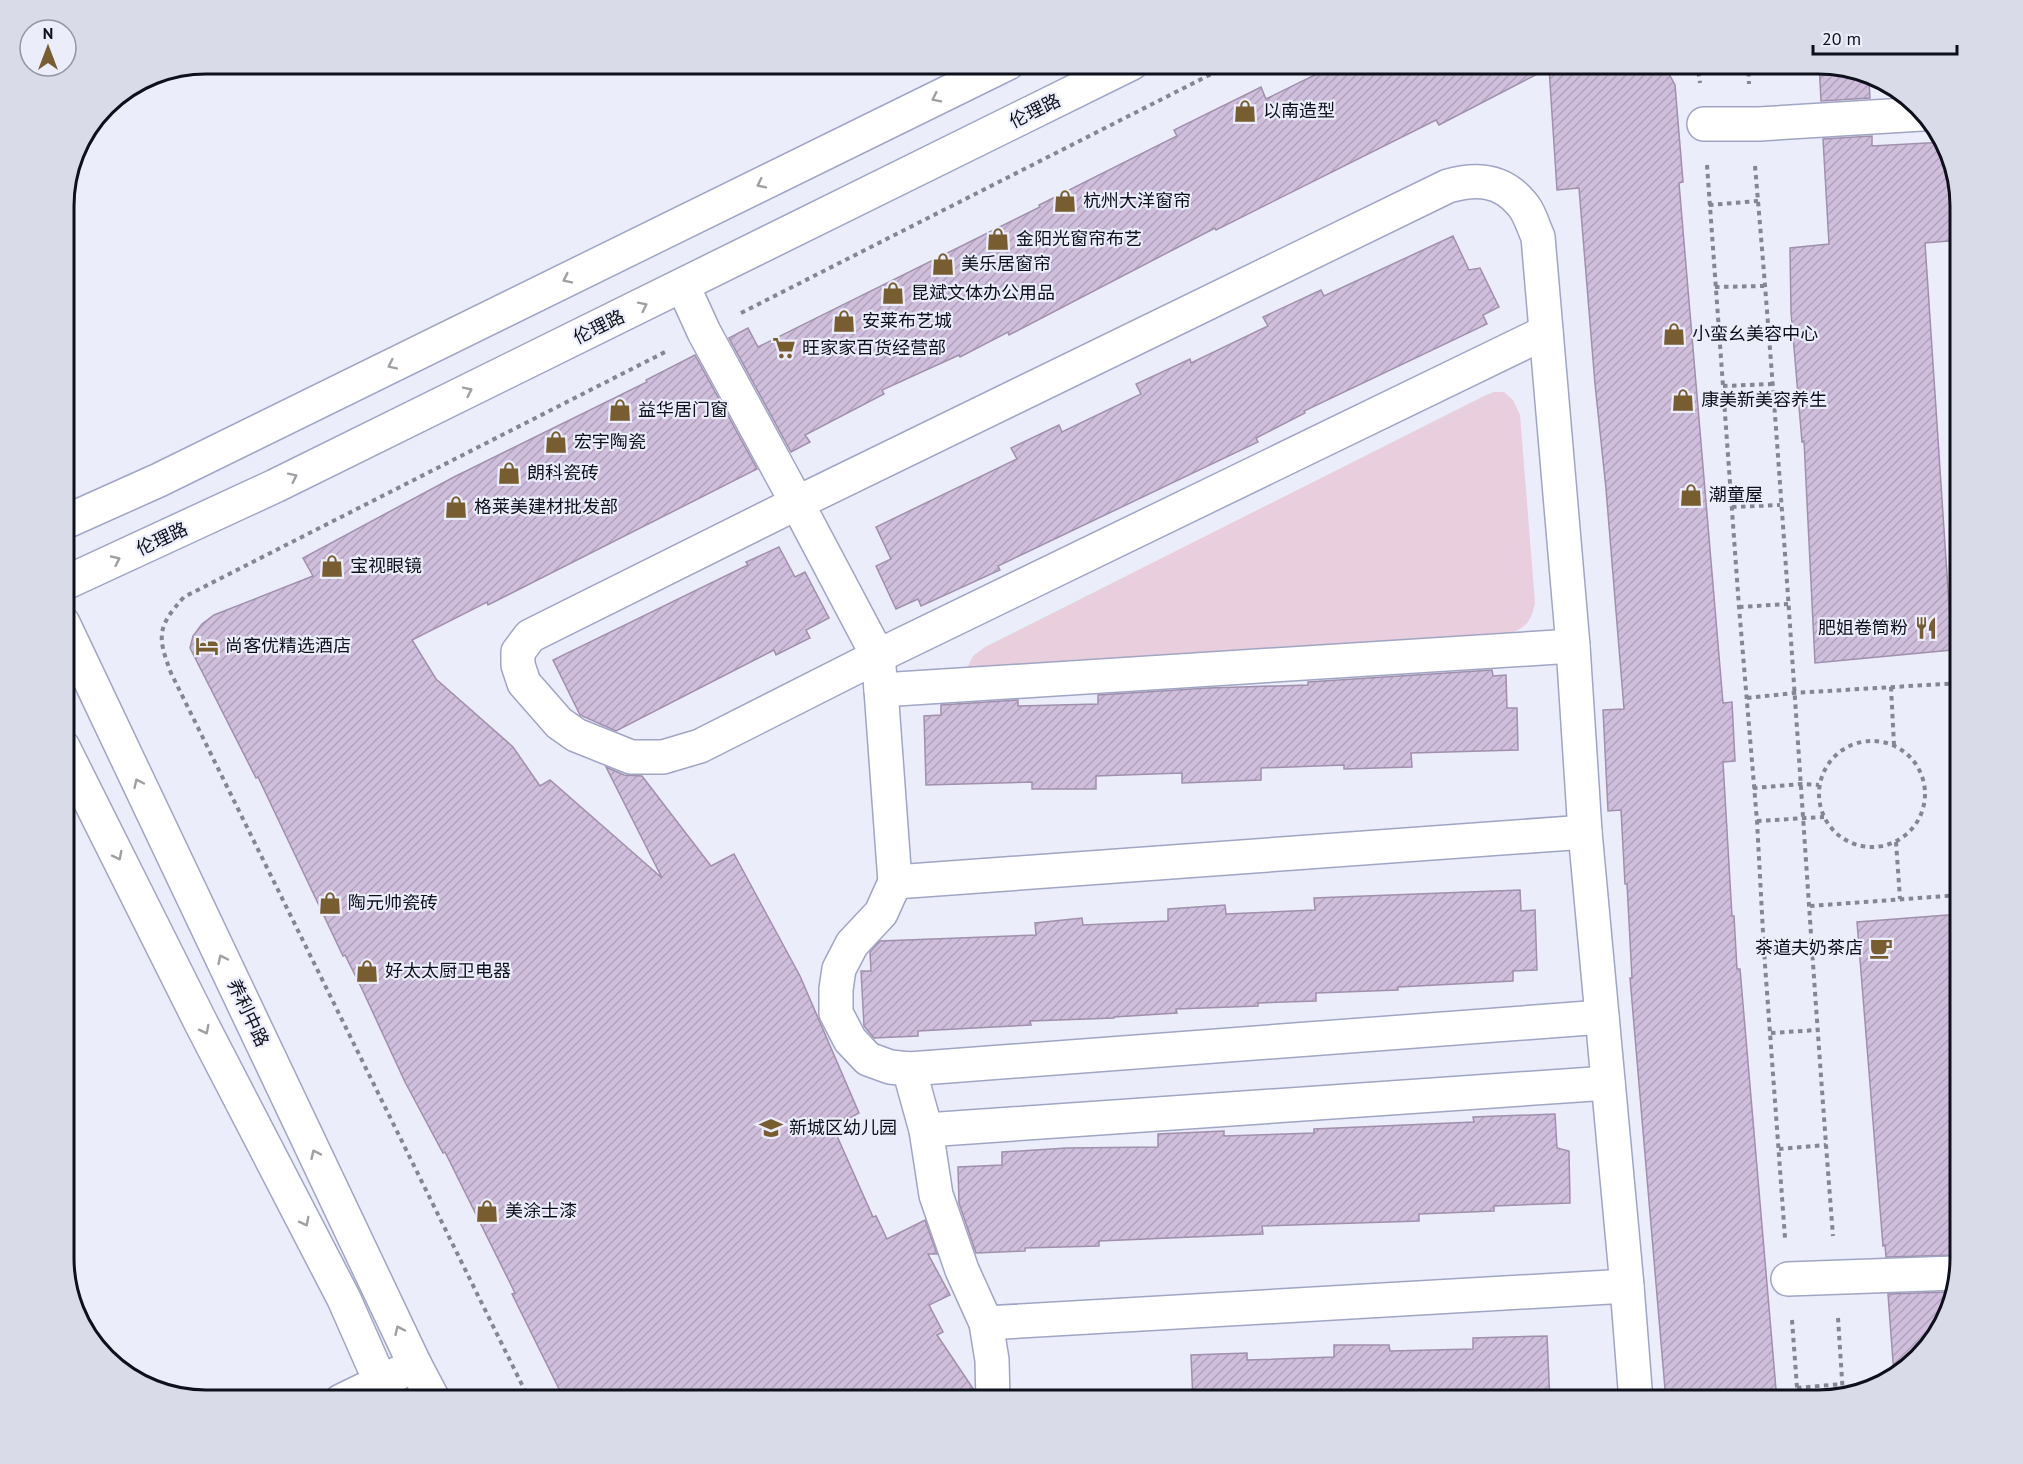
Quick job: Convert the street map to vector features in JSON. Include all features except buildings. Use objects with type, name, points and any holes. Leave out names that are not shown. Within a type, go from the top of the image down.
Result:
[{"type":"main road","points":[[74,519],[170,475],[986,74]]},
{"type":"main road","name":"伦理路","points":[[74,579],[275,486],[1110,74]]},
{"type":"main road","points":[[1704,124],[1751,124],[1913,115]]},
{"type":"main road","points":[[1546,332],[878,656],[700,746],[663,757],[631,757],[576,735],[559,723],[524,682],[518,665],[518,652],[530,636],[797,503],[1449,186],[1469,180],[1502,187],[1522,203],[1538,237],[1573,646],[1585,832],[1635,1390]]},
{"type":"main road","points":[[684,286],[704,332],[878,656],[895,882],[881,913],[852,944],[839,969],[836,989],[836,1012],[850,1040],[868,1059],[890,1067],[909,1069],[1602,1017]]},
{"type":"main road","name":"养利中路","points":[[74,646],[425,1383]]},
{"type":"main road","points":[[881,690],[1573,646]]},
{"type":"main road","points":[[74,769],[201,1023],[344,1299],[387,1390]]},
{"type":"main road","points":[[895,882],[1585,832]]},
{"type":"main road","points":[[909,1069],[926,1130],[939,1204],[962,1270],[986,1323],[992,1360],[993,1390]]},
{"type":"main road","points":[[926,1130],[1608,1083]]},
{"type":"main road","points":[[1788,1279],[1948,1273]]},
{"type":"main road","points":[[986,1323],[1627,1286]]},
{"type":"main road","points":[[404,1390],[425,1383]]},
{"type":"path","points":[[1698,74],[1704,124],[1797,1388],[1842,1384]]},
{"type":"path","points":[[1749,74],[1802,784],[1842,1388]]},
{"type":"path","points":[[1709,205],[1758,201]]},
{"type":"path","points":[[1715,287],[1764,286]]},
{"type":"path","points":[[1723,386],[1772,384]]},
{"type":"path","points":[[1732,507],[1780,505]]},
{"type":"path","points":[[1739,607],[1788,604]]},
{"type":"path","points":[[1747,698],[1950,684]]},
{"type":"path","points":[[1891,687],[1894,745]]},
{"type":"path","points":[[1863,741],[1878,741],[1894,745],[1908,755],[1919,768],[1925,785],[1926,802],[1920,819],[1910,833],[1896,842],[1879,847],[1861,846],[1845,841],[1832,830],[1824,817],[1819,801],[1819,785],[1824,770],[1834,756],[1847,747],[1863,741]]},
{"type":"path","points":[[1753,788],[1819,785]]},
{"type":"path","points":[[1756,821],[1824,817]]},
{"type":"path","points":[[1896,842],[1899,899]]},
{"type":"path","points":[[1810,906],[1950,896]]},
{"type":"path","points":[[1764,951],[1812,948]]},
{"type":"path","points":[[1771,1033],[1817,1030]]},
{"type":"path","points":[[1779,1149],[1826,1144]]},
{"type":"shaded area","points":[[1494,392],[1504,392],[1513,400],[1520,415],[1535,603],[1531,617],[1521,628],[1503,636],[971,675],[968,666],[973,656],[985,647]]},
{"type":"place","name":"以南造型","points":[[1245,111]]},
{"type":"place","name":"杭州大洋窗帘","points":[[1065,201]]},
{"type":"place","name":"金阳光窗帘布艺","points":[[998,239]]},
{"type":"place","name":"美乐居窗帘","points":[[943,264]]},
{"type":"place","name":"昆斌文体办公用品","points":[[893,293]]},
{"type":"place","name":"安莱布艺城","points":[[844,321]]},
{"type":"place","name":"小蛮幺美容中心","points":[[1674,334]]},
{"type":"place","name":"旺家家百货经营部","points":[[784,348]]},
{"type":"place","name":"康美新美容养生","points":[[1683,400]]},
{"type":"place","name":"益华居门窗","points":[[620,410]]},
{"type":"place","name":"宏宇陶瓷","points":[[556,442]]},
{"type":"place","name":"朗科瓷砖","points":[[509,473]]},
{"type":"place","name":"潮童屋","points":[[1691,495]]},
{"type":"place","name":"格莱美建材批发部","points":[[456,507]]},
{"type":"place","name":"宝视眼镜","points":[[332,566]]},
{"type":"place","name":"肥姐卷筒粉","points":[[1926,628]]},
{"type":"place","name":"尚客优精选酒店","points":[[207,646]]},
{"type":"place","name":"陶元帅瓷砖","points":[[330,903]]},
{"type":"place","name":"茶道夫奶茶店","points":[[1881,948]]},
{"type":"place","name":"好太太厨卫电器","points":[[367,971]]},
{"type":"place","name":"新城区幼儿园","points":[[771,1128]]},
{"type":"place","name":"美涂士漆","points":[[487,1211]]}]
